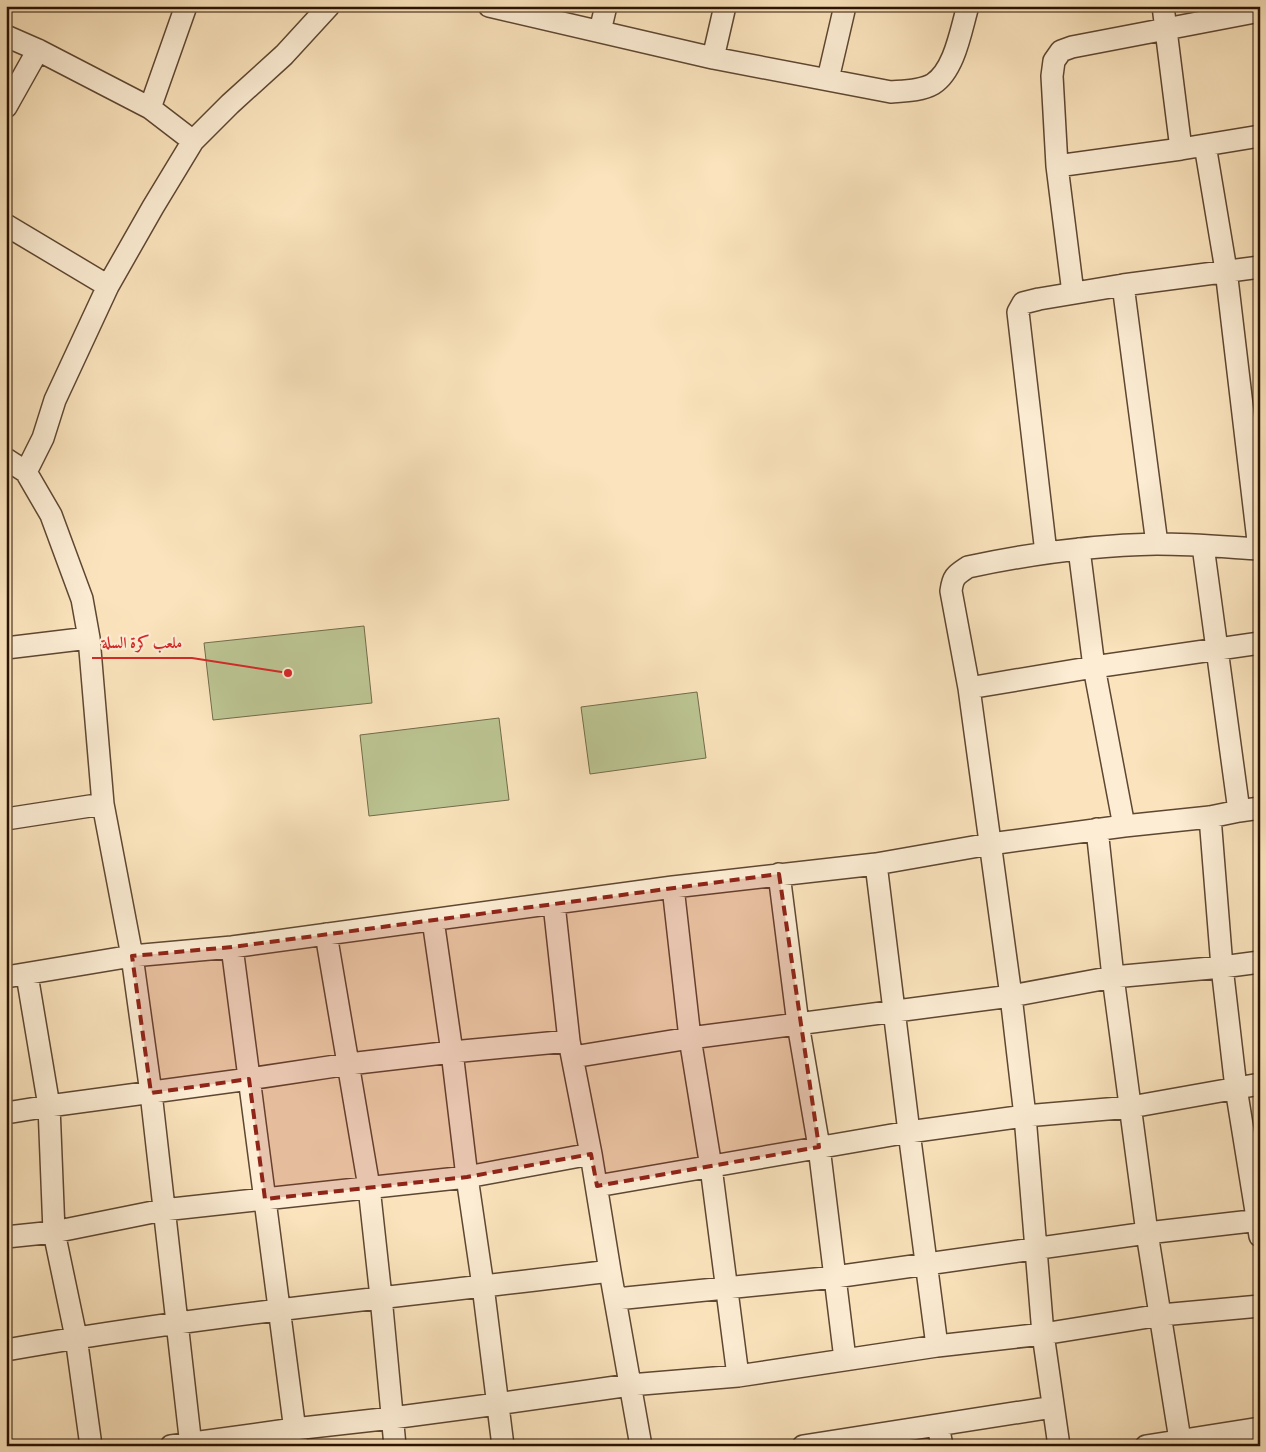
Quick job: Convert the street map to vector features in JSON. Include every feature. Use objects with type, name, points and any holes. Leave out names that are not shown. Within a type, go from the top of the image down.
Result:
[{"type":"street","points":[[150,108],[186,6]]},
{"type":"street","points":[[26,472],[43,438],[55,400],[108,286],[193,141],[284,55],[329,6]]},
{"type":"street","points":[[489,6],[714,58],[891,92],[916,90],[933,84],[945,73],[954,54],[968,6]]},
{"type":"street","points":[[600,31],[606,6]]},
{"type":"street","points":[[714,58],[725,6]]},
{"type":"street","points":[[828,79],[845,6]]},
{"type":"street","points":[[1163,6],[1181,149]]},
{"type":"street","points":[[1073,293],[1057,166],[1052,76],[1054,61],[1061,51],[1072,47],[1260,12]]},
{"type":"street","points":[[6,36],[38,50],[150,108],[193,141]]},
{"type":"street","points":[[6,107],[38,50]]},
{"type":"street","points":[[1057,166],[1260,136]]},
{"type":"street","points":[[1059,1446],[1043,1334],[1025,1116],[1011,996],[969,688],[951,591],[953,579],[968,567],[1046,553],[1157,544],[1259,549],[1226,270],[1205,145]]},
{"type":"street","points":[[6,225],[108,286]]},
{"type":"street","points":[[1046,553],[1018,312],[1023,304],[1073,293],[1226,270],[1260,267]]},
{"type":"street","points":[[1123,286],[1157,544]]},
{"type":"street","points":[[6,459],[26,472],[51,515],[82,599],[89,638],[103,804],[132,956],[151,1093],[176,1323],[184,1445],[295,1437],[392,1418],[630,1385],[738,1376],[937,1346],[1043,1334],[1160,1315],[1260,1306]]},
{"type":"street","points":[[91,1446],[76,1338],[54,1232],[49,1106],[17,976],[132,956],[232,947],[673,887],[876,864],[990,844],[1097,829],[1210,817],[1250,810],[1216,649],[1203,546]]},
{"type":"street","points":[[1079,549],[1094,667],[1124,826]]},
{"type":"street","points":[[6,648],[89,638]]},
{"type":"street","points":[[969,688],[1094,667],[1260,643]]},
{"type":"street","points":[[6,819],[103,804]]},
{"type":"street","points":[[616,1300],[835,1276],[1147,1233],[1259,1225],[1236,1088],[1222,967],[1210,817]]},
{"type":"street","points":[[1097,829],[1113,977],[1147,1233],[1180,1443]]},
{"type":"street","points":[[876,864],[937,1346]]},
{"type":"street","points":[[779,874],[798,1024],[819,1147],[845,1359]]},
{"type":"street","points":[[673,887],[690,1038],[711,1167],[738,1376]]},
{"type":"street","points":[[554,904],[571,1049],[597,1186],[641,1446]]},
{"type":"street","points":[[433,920],[503,1446]]},
{"type":"street","points":[[326,934],[369,1187],[382,1297],[395,1446]]},
{"type":"street","points":[[232,947],[295,1437]]},
{"type":"street","points":[[6,1113],[349,1064],[452,1052],[571,1049],[690,1038],[1011,996],[1113,977],[1260,962]]},
{"type":"street","points":[[597,1186],[909,1132],[1025,1116],[1131,1106],[1260,1084]]},
{"type":"street","points":[[6,1237],[54,1232],[163,1210],[467,1177],[591,1154]]},
{"type":"street","points":[[6,1350],[176,1323],[610,1271]]},
{"type":"street","points":[[804,1446],[828,1444],[1053,1406]]},
{"type":"street","points":[[938,1425],[942,1446]]},
{"type":"street","points":[[1146,1446],[1180,1443],[1260,1428]]},
{"type":"highlighted area","points":[[779,874],[819,1147],[597,1186],[591,1154],[467,1177],[265,1199],[249,1079],[151,1093],[132,956],[232,947]]},
{"type":"green space","points":[[364,626],[372,703],[213,720],[204,643]]},
{"type":"green space","points":[[697,692],[706,758],[590,774],[581,707]]},
{"type":"green space","points":[[499,718],[509,800],[369,816],[360,735]]},
{"type":"place","name":"ملعب كرة السلة","points":[[288,673]]}]
